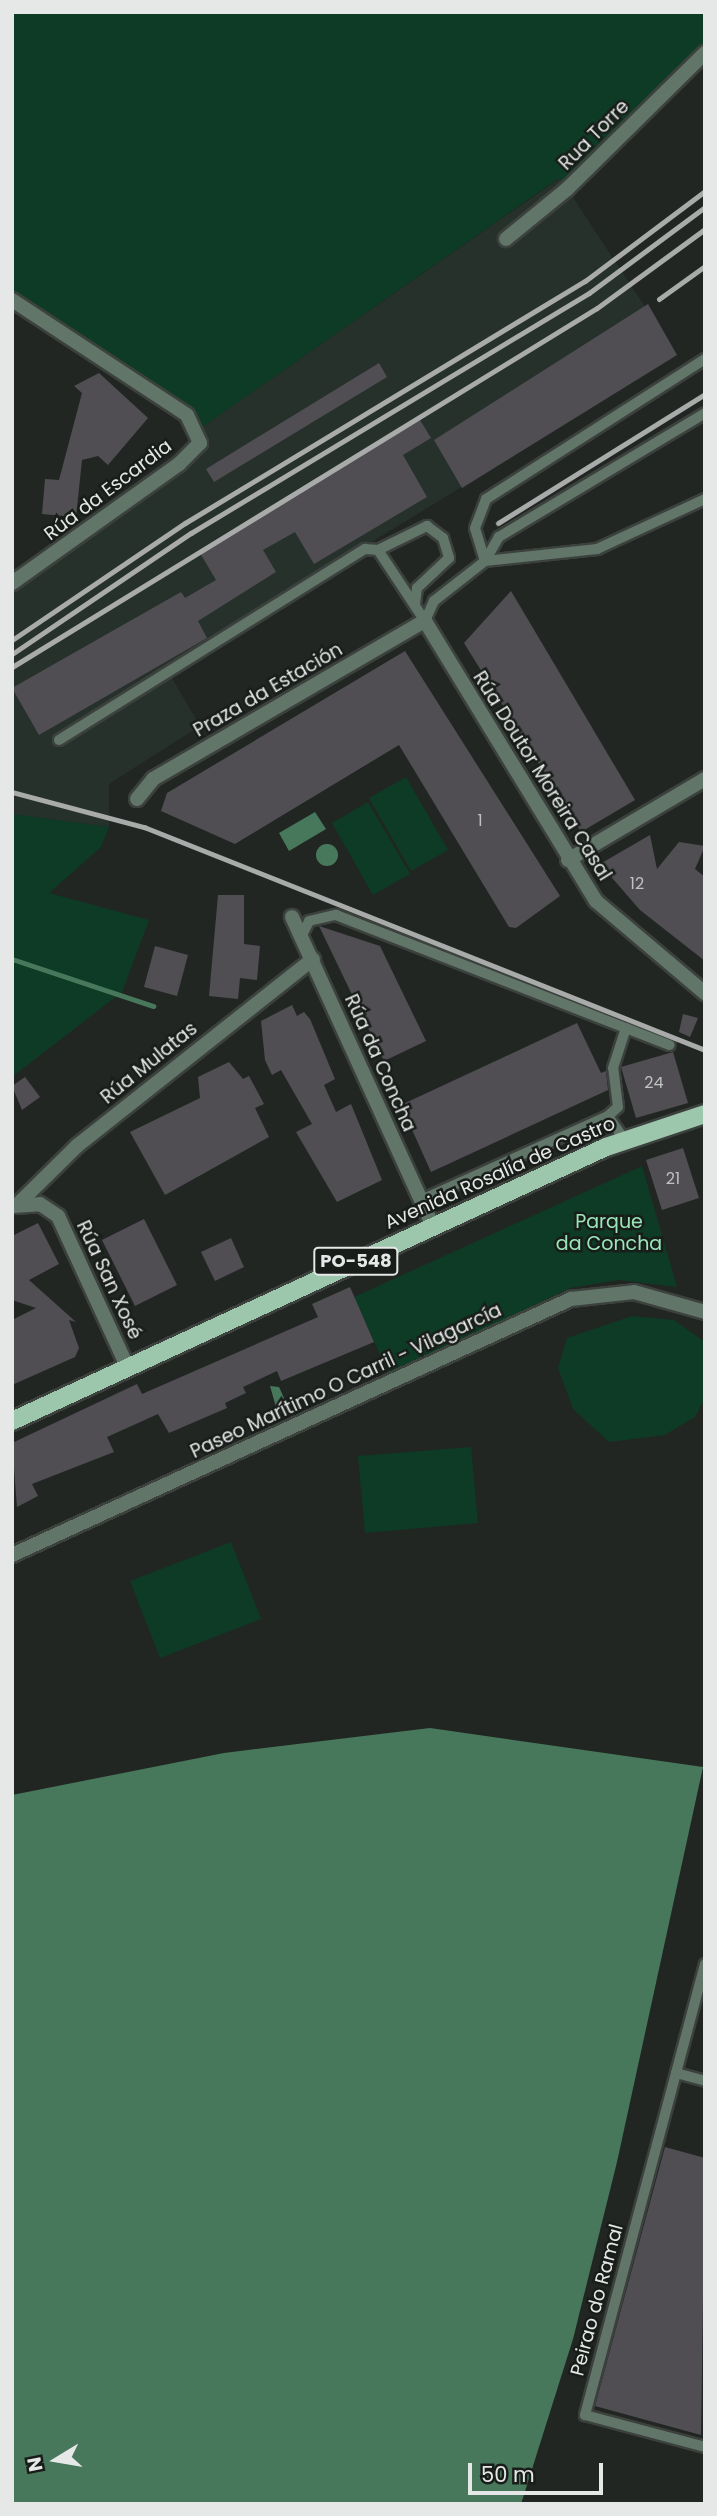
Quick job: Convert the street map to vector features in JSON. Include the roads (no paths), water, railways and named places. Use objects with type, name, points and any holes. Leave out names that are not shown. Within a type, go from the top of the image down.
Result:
[{"type":"main road","name":"Avenida Rosalía de Castro","points":[[12,1421],[625,1139],[705,1114]]},
{"type":"street","name":"Rua Torre","points":[[506,239],[567,189],[705,53]]},
{"type":"street","name":"Rúa da Escardia","points":[[12,300],[187,415],[200,443],[179,464],[12,583]]},
{"type":"street","name":"Praza da Estación","points":[[136,799],[153,779],[425,621]]},
{"type":"street","name":"Rúa Doutor Moreira Casal","points":[[425,621],[568,860],[616,922],[705,993]]},
{"type":"street","points":[[568,860],[705,779]]},
{"type":"street","name":"Rúa da Concha","points":[[292,917],[433,1226]]},
{"type":"street","name":"Rúa Mulatas","points":[[15,1205],[77,1146],[313,959]]},
{"type":"street","name":"Rúa San Xosé","points":[[15,1205],[40,1204],[58,1216],[128,1368]]},
{"type":"street","name":"Paseo Marítimo O Carril - Vilagarcía","points":[[12,1555],[571,1299],[634,1292],[705,1312]]},
{"type":"lane","points":[[485,561],[475,528],[486,499],[705,359]]},
{"type":"lane","points":[[425,621],[434,601],[485,561],[499,537],[705,413]]},
{"type":"lane","points":[[485,561],[597,549],[705,499]]},
{"type":"lane","points":[[59,740],[365,550],[378,550],[419,526],[443,538],[446,567],[417,588],[415,605]]},
{"type":"lane","points":[[378,550],[425,621]]},
{"type":"lane","points":[[301,937],[309,920],[336,915],[670,1045]]},
{"type":"lane","points":[[421,1200],[608,1116],[618,1107],[613,1068],[626,1028]]},
{"type":"lane","points":[[608,1116],[625,1139]]},
{"type":"lane","name":"Peirao do Ramal","points":[[705,1964],[585,2415],[705,2446]]},
{"type":"lane","points":[[676,2073],[705,2081]]},
{"type":"waterway","points":[[12,959],[153,1006]]},
{"type":"railway","points":[[12,640],[185,523],[585,281],[705,191]]},
{"type":"railway","points":[[12,654],[191,533],[589,293],[705,207]]},
{"type":"railway","points":[[12,667],[597,308],[705,229]]},
{"type":"railway","points":[[659,299],[705,266]]},
{"type":"railway","points":[[498,523],[705,394]]},
{"type":"railway","points":[[12,792],[144,827],[705,1050]]},
{"type":"park label","name":"Parque da Concha","points":[[609,1233]]}]
